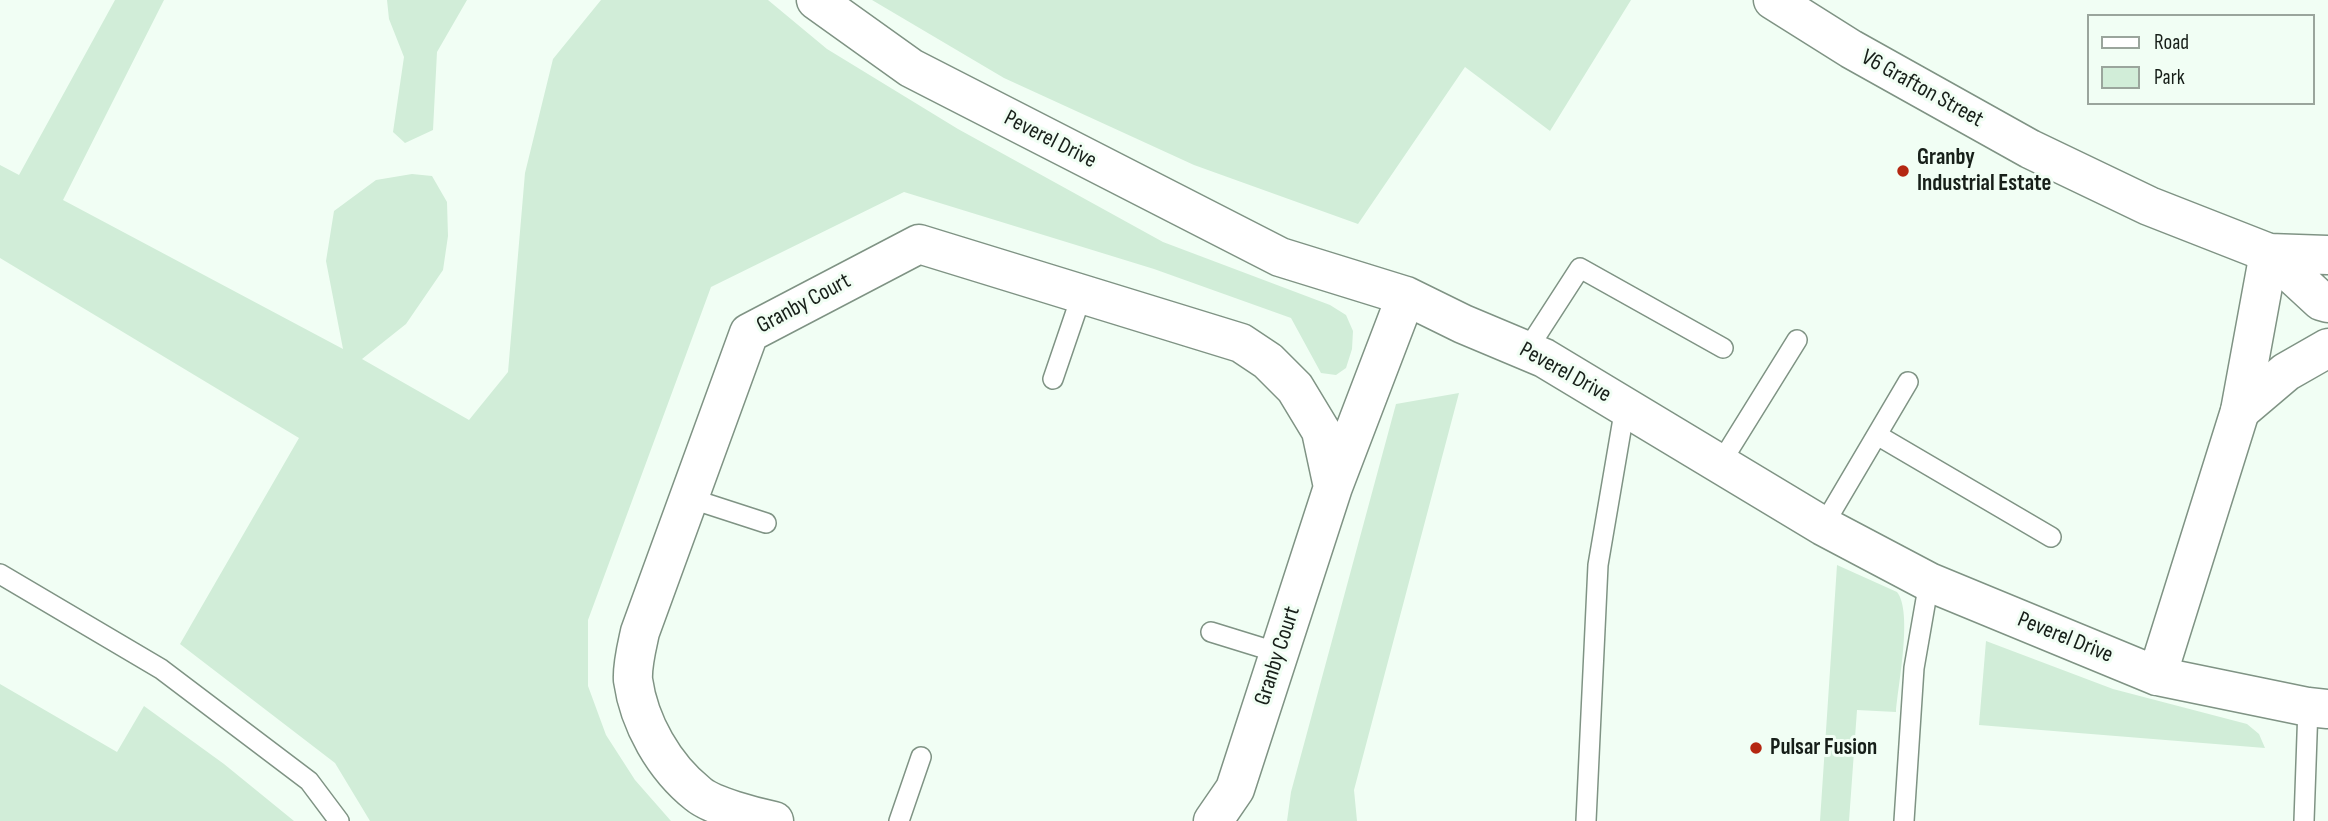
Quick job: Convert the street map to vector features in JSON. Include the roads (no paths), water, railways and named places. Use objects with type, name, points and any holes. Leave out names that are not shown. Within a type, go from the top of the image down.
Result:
[{"type":"street","name":"Peverel Drive","points":[[816,0],[911,68],[1280,257],[1406,296],[1463,324],[1527,350],[1823,526],[1929,582],[2157,676],[2318,708]]},
{"type":"street","name":"V6 Grafton Street","points":[[1773,0],[1852,49],[2030,149],[2149,206],[2269,253],[2328,255]]},
{"type":"street","name":"Granby Court","points":[[774,821],[747,815],[699,796],[667,761],[641,717],[633,677],[640,632],[749,332],[919,244],[1241,343],[1268,361],[1295,388],[1321,431],[1333,487]]},
{"type":"street","name":"V6 Grafton Street","points":[[2269,253],[2321,301],[2328,303]]},
{"type":"street","points":[[2157,676],[2240,411],[2269,253]]},
{"type":"street","name":"Granby Court","points":[[1213,821],[1235,789],[1333,487],[1406,296]]},
{"type":"street","points":[[2240,411],[2286,372],[2328,348]]},
{"type":"lane","points":[[1527,350],[1580,268],[1723,348]]},
{"type":"lane","points":[[1053,379],[1082,294]]},
{"type":"lane","points":[[1720,464],[1797,340]]},
{"type":"lane","points":[[1823,526],[1908,382]]},
{"type":"lane","points":[[1586,821],[1598,565],[1625,407]]},
{"type":"lane","points":[[1877,435],[2051,537]]},
{"type":"lane","points":[[689,498],[766,523]]},
{"type":"lane","points":[[0,574],[161,669],[309,781],[339,821]]},
{"type":"lane","points":[[1904,821],[1914,668],[1929,582]]},
{"type":"lane","points":[[1211,632],[1279,653]]},
{"type":"lane","points":[[2304,821],[2318,708]]},
{"type":"lane","points":[[899,821],[921,757]]},
{"type":"place","name":"Granby Industrial Estate","points":[[1903,171]]},
{"type":"place","name":"Pulsar Fusion","points":[[1756,748]]}]
